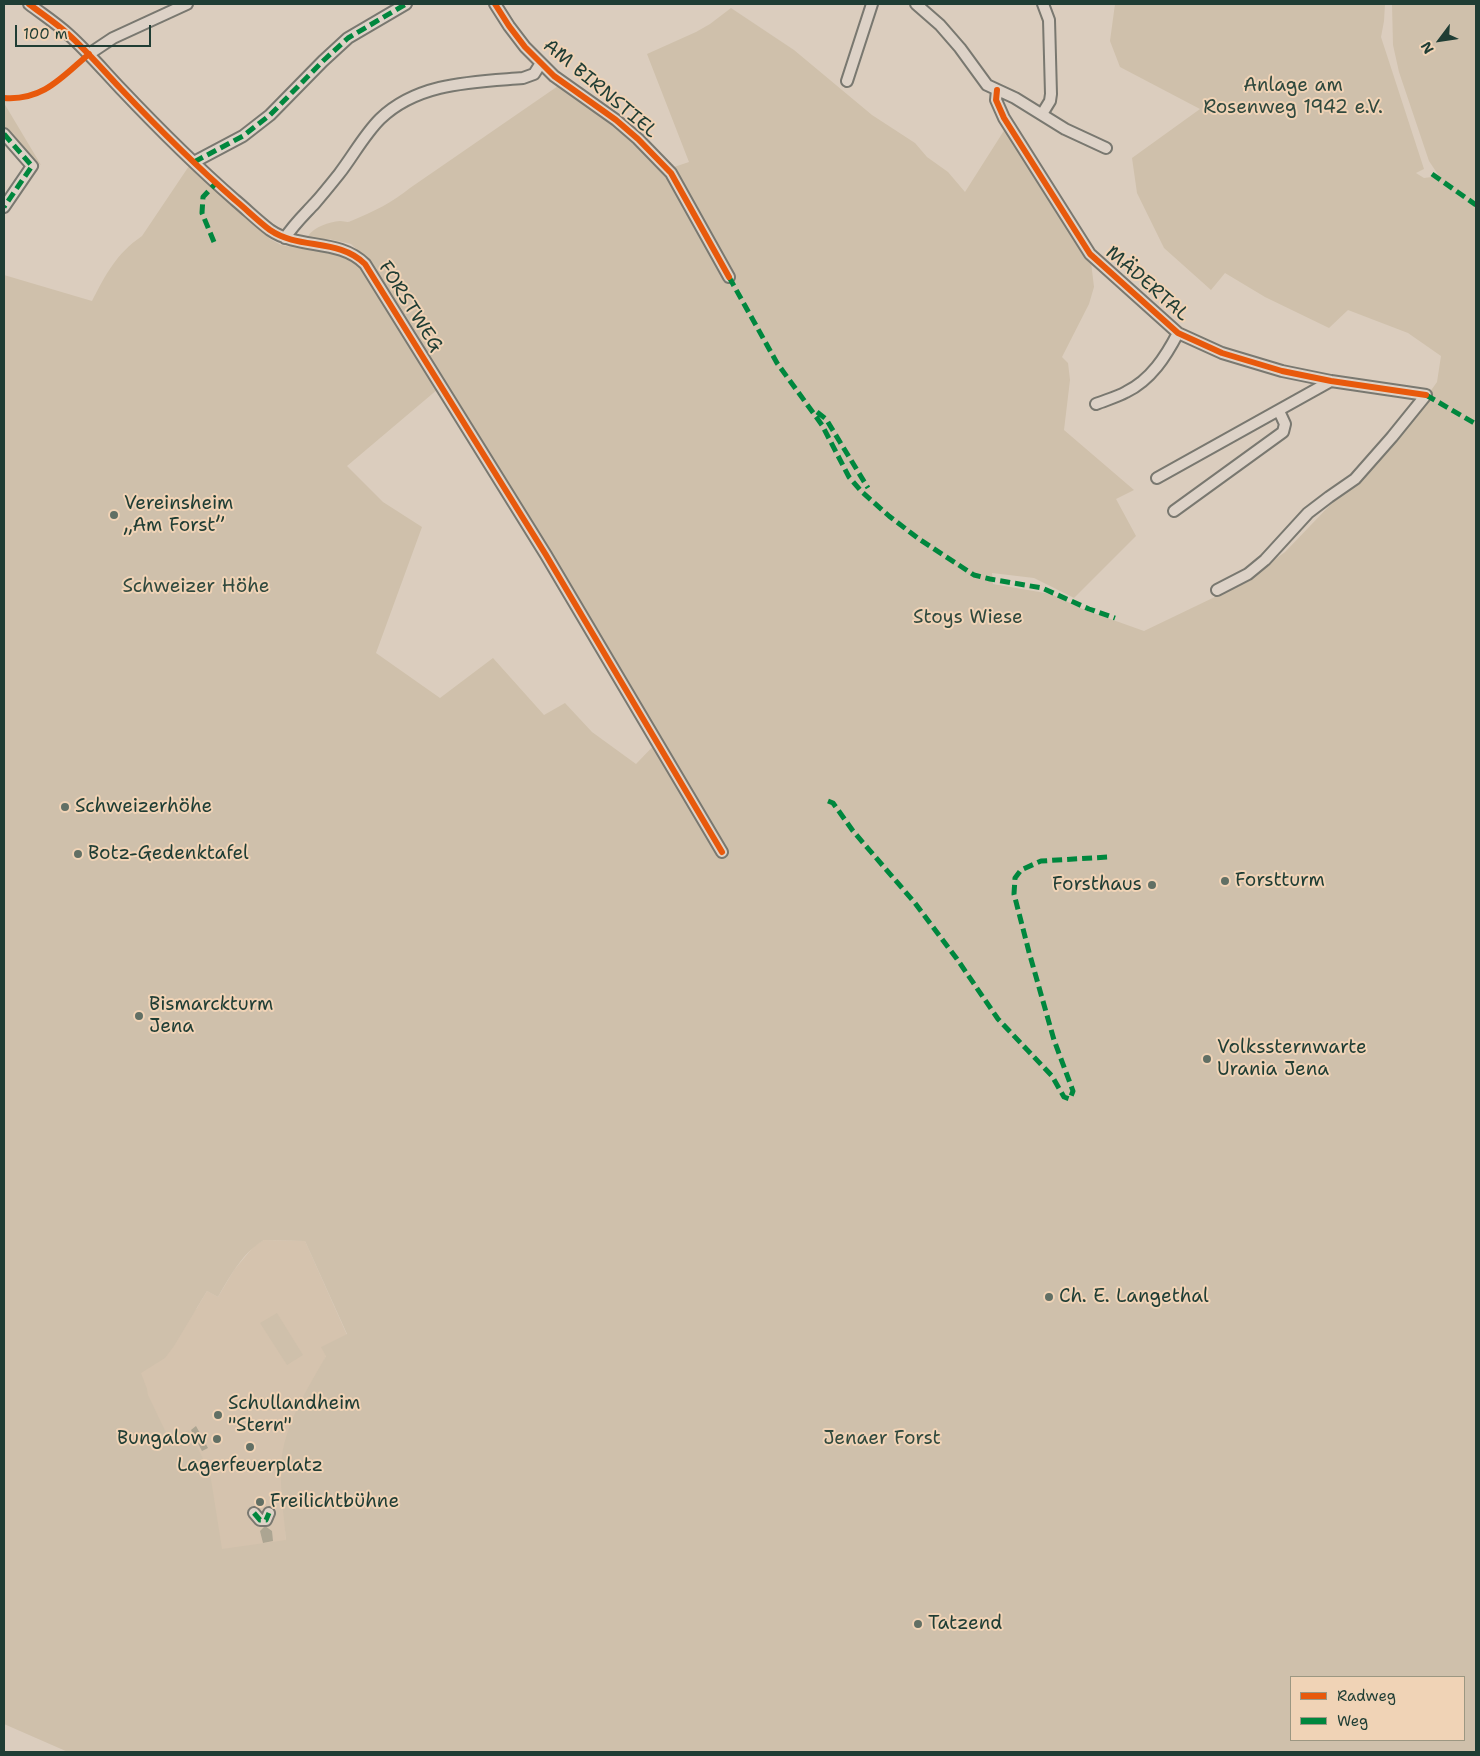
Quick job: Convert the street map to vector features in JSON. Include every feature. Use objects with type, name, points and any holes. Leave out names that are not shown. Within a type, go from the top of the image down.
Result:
[{"type":"street","name":"FORSTWEG","points":[[29,4],[66,32],[194,162],[269,229],[285,238],[298,242],[348,251],[365,264],[546,555],[722,852]]},
{"type":"street","points":[[89,54],[113,38],[187,4]]},
{"type":"street","points":[[194,162],[243,136],[270,115],[348,38],[406,4]]},
{"type":"street","name":"AM BIRNSTIEL","points":[[495,4],[525,47],[557,79],[584,96],[638,139],[671,172],[729,277]]},
{"type":"street","points":[[847,81],[872,4]]},
{"type":"street","points":[[916,4],[940,25],[960,48],[987,85],[1015,98],[1065,129],[1106,148]]},
{"type":"street","points":[[1042,114],[1050,101],[1051,94],[1049,20],[1043,4]]},
{"type":"street","points":[[285,238],[294,224],[316,202],[373,128],[390,110],[435,88],[523,78],[534,74],[541,63]]},
{"type":"street","name":"MÄDERTAL","points":[[997,90],[996,100],[1004,118],[1090,254],[1178,333],[1236,358],[1282,371],[1331,381],[1426,395],[1355,479],[1329,496],[1308,514],[1265,560],[1248,574],[1217,590]]},
{"type":"street","points":[[4,134],[32,166],[4,207]]},
{"type":"street","name":"MÄDERTAL","points":[[1096,404],[1127,392],[1144,380],[1168,352],[1178,333]]},
{"type":"street","points":[[1157,478],[1331,381]]},
{"type":"street","points":[[1174,510],[1283,432],[1285,424],[1279,411]]},
{"type":"street","points":[[254,1513],[260,1520],[266,1520],[269,1513]]},
{"type":"shaded area","name":"Schullandheim \"Stern\"","points":[[264,1240],[305,1241],[347,1335],[326,1356],[281,1466],[286,1540],[228,1589],[154,1435],[140,1373],[197,1308],[207,1291],[218,1297],[234,1270],[255,1245]]},
{"type":"shaded area","points":[[196,1426],[208,1448],[202,1451],[191,1430]]},
{"type":"shaded area","points":[[265,1526],[272,1531],[273,1541],[263,1543],[260,1531]]},
{"type":"green space","points":[[1115,4],[1385,4],[1381,37],[1424,169],[1416,173],[1424,178],[1439,176],[1429,161],[1399,72],[1393,45],[1392,4],[1476,4],[1476,1752],[68,1752],[4,1724],[4,275],[92,301],[112,265],[125,250],[142,236],[189,166],[270,239],[281,245],[308,250],[309,248],[328,249],[356,259],[372,281],[438,389],[347,466],[383,502],[422,527],[376,653],[440,698],[493,658],[544,715],[565,703],[592,732],[636,764],[661,738],[367,260],[351,244],[329,239],[311,239],[308,236],[322,225],[340,221],[350,222],[390,202],[558,86],[590,105],[671,168],[689,162],[647,54],[696,32],[731,8],[794,50],[872,115],[915,143],[927,157],[948,172],[965,192],[1005,129],[1091,262],[1094,287],[1089,304],[1062,357],[1068,363],[1070,380],[1064,430],[1134,490],[1116,499],[1136,536],[1074,598],[1034,578],[992,573],[993,584],[1051,594],[1085,610],[1144,631],[1221,594],[1253,575],[1285,552],[1405,427],[1437,382],[1441,356],[1408,333],[1348,310],[1329,328],[1265,297],[1225,273],[1211,290],[1164,248],[1137,193],[1132,158],[1200,109],[1120,67],[1110,41]],"holes":[[[264,1240],[305,1241],[347,1334],[321,1347],[326,1356],[297,1409],[286,1437],[281,1466],[286,1540],[222,1549],[210,1473],[189,1430],[169,1439],[148,1395],[141,1373],[165,1358],[207,1291],[218,1297],[232,1273],[256,1245]]]},
{"type":"green space","points":[[4,103],[41,165],[25,155],[4,126]]},
{"type":"green space","points":[[277,1313],[303,1355],[287,1365],[260,1323]]},
{"type":"marked path","points":[[194,162],[243,136],[270,115],[348,38],[406,4]]},
{"type":"marked path","points":[[4,134],[32,166],[4,207]]},
{"type":"marked path","points":[[1432,174],[1476,205]]},
{"type":"marked path","points":[[214,242],[202,213],[203,197],[216,183]]},
{"type":"marked path","points":[[729,277],[777,363],[822,425],[849,477],[862,492],[889,516],[919,539],[974,575],[1042,588],[1089,609],[1115,618]]},
{"type":"marked path","points":[[1426,395],[1476,424]]},
{"type":"marked path","points":[[817,412],[826,419],[868,488]]},
{"type":"marked path","points":[[828,801],[833,803],[853,831],[915,903],[957,959],[998,1019],[1052,1076],[1064,1097],[1070,1099],[1073,1091],[1054,1040],[1029,952],[1014,894],[1015,878],[1021,870],[1041,861],[1108,857]]},
{"type":"marked path","points":[[254,1513],[260,1520],[266,1520],[269,1513]]},
{"type":"cycle path","points":[[29,4],[75,40],[176,146],[270,230],[293,240],[343,251],[355,256],[365,264],[546,555],[722,852]]},
{"type":"cycle path","points":[[495,4],[525,47],[554,76],[616,120],[638,139],[671,173],[729,277]]},
{"type":"cycle path","points":[[4,98],[30,96],[51,86],[89,54]]},
{"type":"cycle path","points":[[997,90],[996,100],[1004,118],[1090,254],[1178,333],[1222,353],[1282,371],[1331,381],[1426,395]]},
{"type":"place","name":"Vereinsheim „Am Forst”","points":[[114,515]]},
{"type":"place","name":"Schweizerhöhe","points":[[65,807]]},
{"type":"place","name":"Botz-Gedenktafel","points":[[78,854]]},
{"type":"place","name":"Forstturm","points":[[1225,881]]},
{"type":"place","name":"Forsthaus","points":[[1152,885]]},
{"type":"place","name":"Bismarckturm Jena","points":[[139,1016]]},
{"type":"place","name":"Volkssternwarte Urania Jena","points":[[1207,1059]]},
{"type":"place","name":"Ch. E. Langethal","points":[[1049,1297]]},
{"type":"place","name":"Schullandheim \"Stern\"","points":[[218,1415]]},
{"type":"place","name":"Bungalow","points":[[217,1439]]},
{"type":"place","name":"Lagerfeuerplatz","points":[[250,1447]]},
{"type":"place","name":"Freilichtbühne","points":[[260,1502]]},
{"type":"place","name":"Tatzend","points":[[918,1624]]},
{"type":"park label","name":"Anlage am Rosenweg 1942 e.V.","points":[[1293,97]]},
{"type":"park label","name":"Schweizer Höhe","points":[[196,587]]},
{"type":"park label","name":"Stoys Wiese","points":[[968,618]]},
{"type":"park label","name":"Jenaer Forst","points":[[882,1439]]}]
